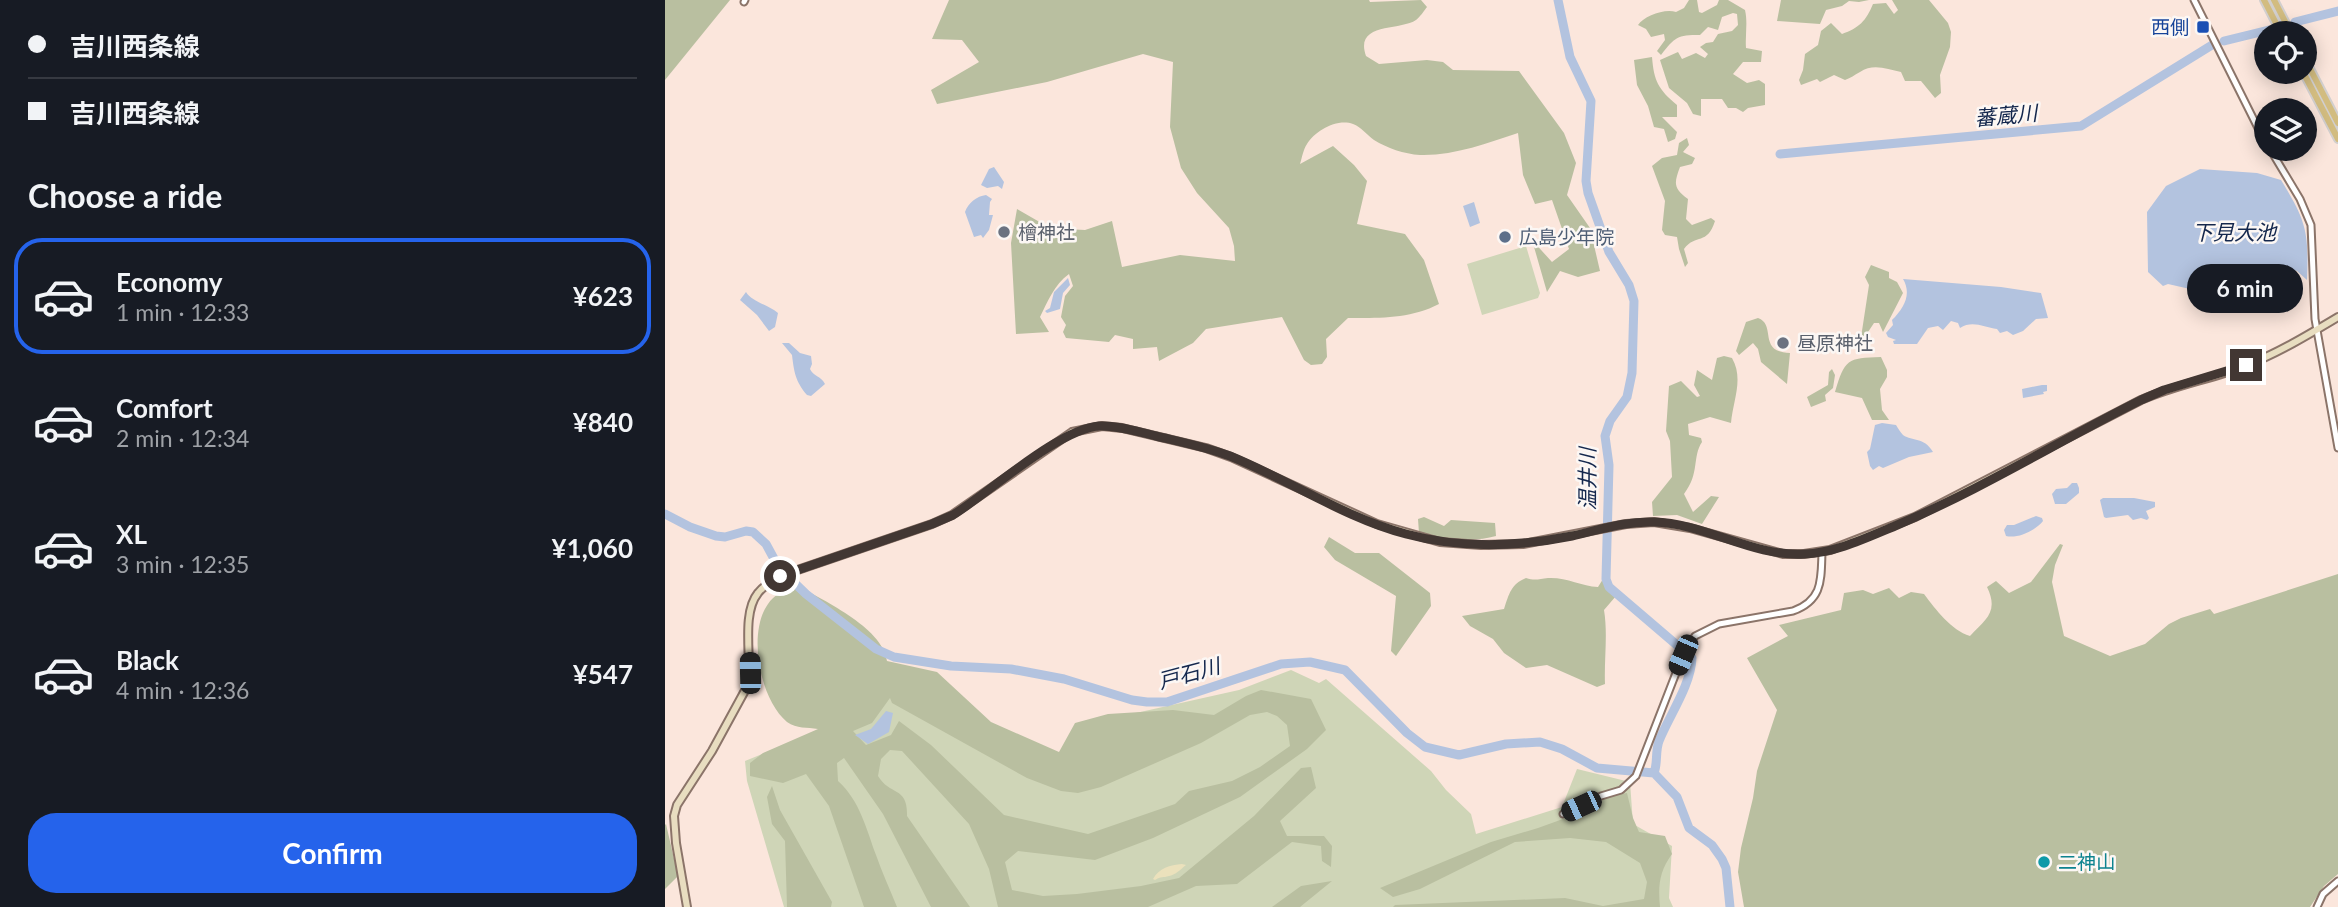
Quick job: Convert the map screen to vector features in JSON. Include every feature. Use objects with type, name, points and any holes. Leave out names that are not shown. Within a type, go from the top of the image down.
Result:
[{"type":"main road","points":[[2264,0],[2275,21]]},
{"type":"main road","points":[[2274,0],[2285,21]]},
{"type":"main road","points":[[2317,82],[2338,123]]},
{"type":"main road","points":[[2309,84],[2338,139]]},
{"type":"main road","points":[[687,907],[674,816],[677,804],[712,751],[748,685],[749,618],[755,595],[780,576],[953,515],[1072,432],[1103,426],[1122,428],[1206,447],[1377,524],[1440,542],[1523,544],[1598,529],[1654,522],[1690,528],[1783,554],[1804,554],[1822,552],[1869,537],[1916,517],[2141,400],[2164,390],[2246,365],[2290,345],[2338,317]]},
{"type":"street","points":[[2194,0],[2254,120]]},
{"type":"street","points":[[2277,161],[2300,199],[2311,225],[2317,330],[2338,448]]},
{"type":"street","points":[[1563,814],[1601,796],[1621,790],[1636,776],[1683,655],[1695,636],[1719,624],[1804,607],[1818,592],[1822,552]]},
{"type":"street","points":[[2316,907],[2323,894],[2338,881]]},
{"type":"green space","points":[[665,0],[730,0],[665,80]]},
{"type":"green space","points":[[949,0],[1421,0],[1427,7],[1416,20],[1381,29],[1367,38],[1364,45],[1366,56],[1379,64],[1427,60],[1443,62],[1453,70],[1519,71],[1564,133],[1576,163],[1567,195],[1590,228],[1600,271],[1578,277],[1560,271],[1547,292],[1532,240],[1552,262],[1569,249],[1552,200],[1535,204],[1523,175],[1518,133],[1458,151],[1420,155],[1390,148],[1374,140],[1356,125],[1340,123],[1321,130],[1311,139],[1304,149],[1300,164],[1333,146],[1354,165],[1367,181],[1357,224],[1405,234],[1424,260],[1439,304],[1406,315],[1348,318],[1326,339],[1327,357],[1322,364],[1311,365],[1304,360],[1282,317],[1206,329],[1193,343],[1159,361],[1157,347],[1133,349],[1133,339],[1115,335],[1109,342],[1066,338],[1063,332],[1066,325],[1061,317],[1065,296],[1073,286],[1069,274],[1055,288],[1040,317],[1049,332],[1016,334],[1011,243],[1017,209],[1050,228],[1085,230],[1112,221],[1122,267],[1180,255],[1235,261],[1234,246],[1229,228],[1197,193],[1181,168],[1170,127],[1173,62],[1143,54],[1047,82],[937,104],[931,90],[979,62],[962,40],[932,39]]},
{"type":"green space","points":[[1689,0],[1697,0],[1699,12],[1702,13],[1717,5],[1719,0],[1728,0],[1745,10],[1746,48],[1762,51],[1761,62],[1743,62],[1733,74],[1747,83],[1759,80],[1765,84],[1765,105],[1748,108],[1743,112],[1728,108],[1722,99],[1701,99],[1701,116],[1693,114],[1687,103],[1669,88],[1660,60],[1678,52],[1682,59],[1696,53],[1705,58],[1708,54],[1700,47],[1713,42],[1718,34],[1732,31],[1738,25],[1737,14],[1722,17],[1718,30],[1708,27],[1700,35],[1677,38],[1661,55],[1657,51],[1665,40],[1664,34],[1651,37],[1646,29],[1638,25],[1655,14],[1676,12],[1684,8]]},
{"type":"green space","points":[[1781,0],[1869,0],[1849,1],[1842,6],[1826,10],[1820,24],[1777,21]]},
{"type":"green space","points":[[1892,0],[1929,0],[1948,23],[1951,32],[1950,47],[1940,75],[1941,93],[1935,98],[1921,81],[1905,81],[1901,72],[1880,68],[1865,69],[1845,80],[1834,75],[1820,82],[1817,79],[1801,85],[1799,80],[1805,54],[1818,45],[1821,31],[1831,23],[1842,34],[1853,29],[1865,19],[1873,4],[1886,3],[1894,14],[1898,10]]},
{"type":"green space","points":[[1652,57],[1658,84],[1677,105],[1677,117],[1662,117],[1677,132],[1675,139],[1668,142],[1664,129],[1654,127],[1648,106],[1637,85],[1634,60]]},
{"type":"green space","points":[[1687,138],[1689,145],[1683,152],[1695,158],[1692,164],[1680,167],[1676,181],[1677,188],[1688,199],[1686,219],[1692,225],[1711,218],[1715,221],[1705,237],[1693,241],[1684,249],[1688,263],[1685,267],[1677,237],[1665,235],[1662,230],[1665,201],[1652,166],[1662,158],[1677,155],[1679,143]]},
{"type":"green space","points":[[1526,246],[1540,293],[1538,298],[1482,315],[1467,264]]},
{"type":"green space","points":[[1871,265],[1889,272],[1889,278],[1897,282],[1903,293],[1883,332],[1879,323],[1874,323],[1860,344],[1869,285],[1865,277]]},
{"type":"green space","points":[[1758,318],[1766,326],[1774,348],[1790,353],[1787,384],[1761,362],[1758,349],[1753,343],[1739,355],[1736,351],[1746,322]]},
{"type":"green space","points":[[1881,357],[1887,370],[1887,377],[1880,389],[1882,410],[1889,420],[1872,420],[1862,398],[1835,392],[1849,363],[1861,358]]},
{"type":"green space","points":[[1717,358],[1732,358],[1737,374],[1731,423],[1710,417],[1688,424],[1689,435],[1701,438],[1702,442],[1692,479],[1684,494],[1693,512],[1711,496],[1719,497],[1702,524],[1677,515],[1653,516],[1652,502],[1672,477],[1670,441],[1666,431],[1669,386],[1681,381],[1697,397],[1700,396],[1694,385],[1697,370],[1712,380]]},
{"type":"green space","points":[[1832,369],[1835,375],[1833,388],[1825,395],[1826,401],[1811,407],[1807,397],[1828,385],[1829,372]]},
{"type":"green space","points":[[1424,517],[1444,526],[1451,520],[1495,523],[1496,536],[1467,539],[1419,533],[1418,519]]},
{"type":"green space","points":[[1329,537],[1355,553],[1379,553],[1430,593],[1431,606],[1396,656],[1391,651],[1396,596],[1335,560],[1324,547]]},
{"type":"green space","points":[[2060,544],[2063,545],[2052,582],[2064,636],[2110,656],[2145,644],[2169,624],[2181,618],[2210,609],[2214,614],[2338,574],[2338,874],[2324,886],[2310,907],[1744,907],[1738,872],[1741,848],[1757,771],[1777,710],[1747,658],[1788,636],[1779,625],[1841,610],[1844,593],[1863,590],[1873,594],[1889,588],[1899,598],[1911,592],[1924,594],[1950,624],[1970,636],[1986,620],[1991,609],[1987,587],[1996,581],[2009,593],[2031,582]]},
{"type":"green space","points":[[1526,578],[1561,579],[1598,587],[1603,579],[1616,596],[1604,610],[1605,684],[1597,687],[1547,665],[1526,668],[1504,653],[1493,639],[1470,626],[1462,616],[1504,609],[1514,586]]},
{"type":"green space","points":[[793,583],[863,626],[883,649],[887,661],[937,672],[991,722],[1059,752],[1075,723],[1108,714],[1173,710],[1214,715],[1261,690],[1311,699],[1326,730],[1307,749],[1240,797],[1153,838],[1095,860],[1018,851],[1005,862],[1012,890],[1043,896],[1077,894],[1179,878],[1254,816],[1301,768],[1311,767],[1316,788],[1280,821],[1287,836],[1324,836],[1332,846],[1331,867],[1322,861],[1321,846],[1292,842],[1237,884],[1196,886],[1148,907],[998,907],[989,869],[969,824],[902,751],[890,750],[881,759],[878,776],[905,800],[907,816],[970,907],[931,907],[883,814],[844,758],[837,763],[838,781],[852,797],[861,815],[897,907],[864,907],[829,806],[806,774],[783,783],[750,776],[750,763],[763,753],[818,729],[798,727],[787,722],[770,698],[759,666],[758,632],[762,616],[770,601]],"holes":[[[890,698],[892,703],[1027,778],[1061,791],[1078,793],[1101,787],[1201,743],[1250,715],[1267,712],[1277,716],[1287,725],[1290,746],[1260,767],[1232,781],[1189,791],[1175,804],[1088,834],[1004,815],[931,745],[899,721],[891,735],[866,745],[853,731],[872,723]]]},
{"type":"green space","points":[[1291,670],[1319,683],[1326,679],[1431,771],[1471,814],[1476,834],[1562,807],[1577,769],[1630,782],[1633,824],[1672,846],[1669,898],[1673,907],[784,907],[747,781],[745,761],[890,697],[1057,760],[1082,725],[1239,690]]},
{"type":"green space","points":[[772,786],[780,810],[832,902],[831,907],[787,907],[785,841],[772,824],[767,797]]},
{"type":"green space","points":[[1627,793],[1639,832],[1665,836],[1672,854],[1660,879],[1660,907],[1393,907],[1565,898],[1603,906],[1644,899],[1647,882],[1640,863],[1606,842],[1570,838],[1515,842],[1420,889],[1393,897],[1380,888],[1491,842],[1538,828],[1574,815],[1611,796]]},
{"type":"green space","points":[[665,825],[678,876],[665,889]]},
{"type":"green space","points":[[1332,881],[1300,907],[1272,907],[1301,886]]},
{"type":"sand","points":[[1186,865],[1173,875],[1153,879],[1165,868]]},
{"type":"water","points":[[994,167],[1004,182],[1002,189],[998,186],[987,188],[981,185],[989,169]]},
{"type":"water","name":"下見大池","points":[[2200,169],[2257,173],[2281,180],[2304,227],[2307,280],[2297,271],[2288,268],[2284,273],[2283,284],[2262,299],[2217,294],[2202,286],[2190,289],[2168,284],[2163,286],[2148,272],[2147,212],[2166,186]]},
{"type":"water","points":[[986,195],[992,199],[989,215],[993,215],[989,230],[983,238],[981,235],[974,237],[965,212],[973,200]]},
{"type":"water","points":[[1474,202],[1480,223],[1470,227],[1463,206]]},
{"type":"water","points":[[1068,278],[1070,285],[1063,293],[1060,309],[1047,313],[1045,311],[1050,308],[1054,292]]},
{"type":"water","points":[[1903,279],[2041,293],[2048,318],[2036,319],[2023,331],[2013,335],[2007,331],[2000,333],[1997,329],[1978,325],[1969,324],[1960,328],[1958,323],[1951,321],[1943,330],[1938,326],[1928,328],[1917,344],[1894,344],[1893,341],[1896,340],[1888,337],[1886,333],[1893,325],[1892,320],[1900,311],[1907,295]]},
{"type":"water","points":[[746,292],[778,313],[775,327],[769,331],[757,315],[740,300]]},
{"type":"water","points":[[782,343],[789,343],[800,353],[811,356],[810,369],[825,384],[811,396],[807,395],[800,385],[794,371],[792,355]]},
{"type":"water","points":[[2047,385],[2044,394],[2023,398],[2022,389]]},
{"type":"water","points":[[1875,425],[1896,425],[1903,435],[1922,441],[1933,452],[1909,457],[1883,468],[1879,466],[1873,470],[1867,452]]},
{"type":"water","points":[[2072,483],[2077,483],[2079,493],[2066,504],[2055,504],[2052,494],[2056,489],[2067,488]]},
{"type":"water","points":[[2134,498],[2155,502],[2155,507],[2146,511],[2149,518],[2147,520],[2133,520],[2128,515],[2106,518],[2100,500]]},
{"type":"water","points":[[2036,516],[2043,521],[2036,528],[2021,535],[2006,536],[2004,530],[2007,525]]},
{"type":"water","points":[[886,711],[893,713],[889,732],[868,744],[855,735],[871,729]]},
{"type":"waterway","name":"温井川","points":[[1558,0],[1570,57],[1591,101],[1586,181],[1588,193],[1609,252],[1629,285],[1634,301],[1632,373],[1627,397],[1610,421],[1605,436],[1609,465],[1606,579],[1609,587],[1692,658],[1684,690],[1659,741],[1654,773]]},
{"type":"waterway","name":"蕃蔵川","points":[[2299,21],[2338,11]]},
{"type":"waterway","name":"蕃蔵川","points":[[2224,41],[2254,34]]},
{"type":"waterway","name":"蕃蔵川","points":[[1780,154],[2081,126],[2212,45]]},
{"type":"waterway","name":"戸石川","points":[[665,514],[716,536],[753,532],[766,544],[779,568],[806,594],[876,649],[894,657],[951,666],[1011,669],[1064,679],[1147,702],[1167,702],[1281,664],[1310,662],[1345,670],[1407,733],[1425,747],[1459,755],[1506,744],[1540,742],[1562,749],[1597,768],[1654,773]]},
{"type":"waterway","name":"温井川","points":[[1654,773],[1677,797],[1689,828],[1712,845],[1722,859],[1726,868],[1730,907]]},
{"type":"place","name":"西側","points":[[2203,27]]},
{"type":"place","name":"檜神社","points":[[1004,232]]},
{"type":"place","name":"広島少年院","points":[[1505,237]]},
{"type":"place","name":"昼原神社","points":[[1783,343]]},
{"type":"place","name":"二神山","points":[[2044,862]]},
{"type":"route","points":[[780,576],[953,515],[1072,432],[1103,426],[1206,447],[1377,524],[1440,542],[1523,544],[1626,524],[1654,522],[1690,528],[1783,554],[1822,552],[1869,537],[1916,517],[2141,400],[2164,390],[2246,365]]}]
